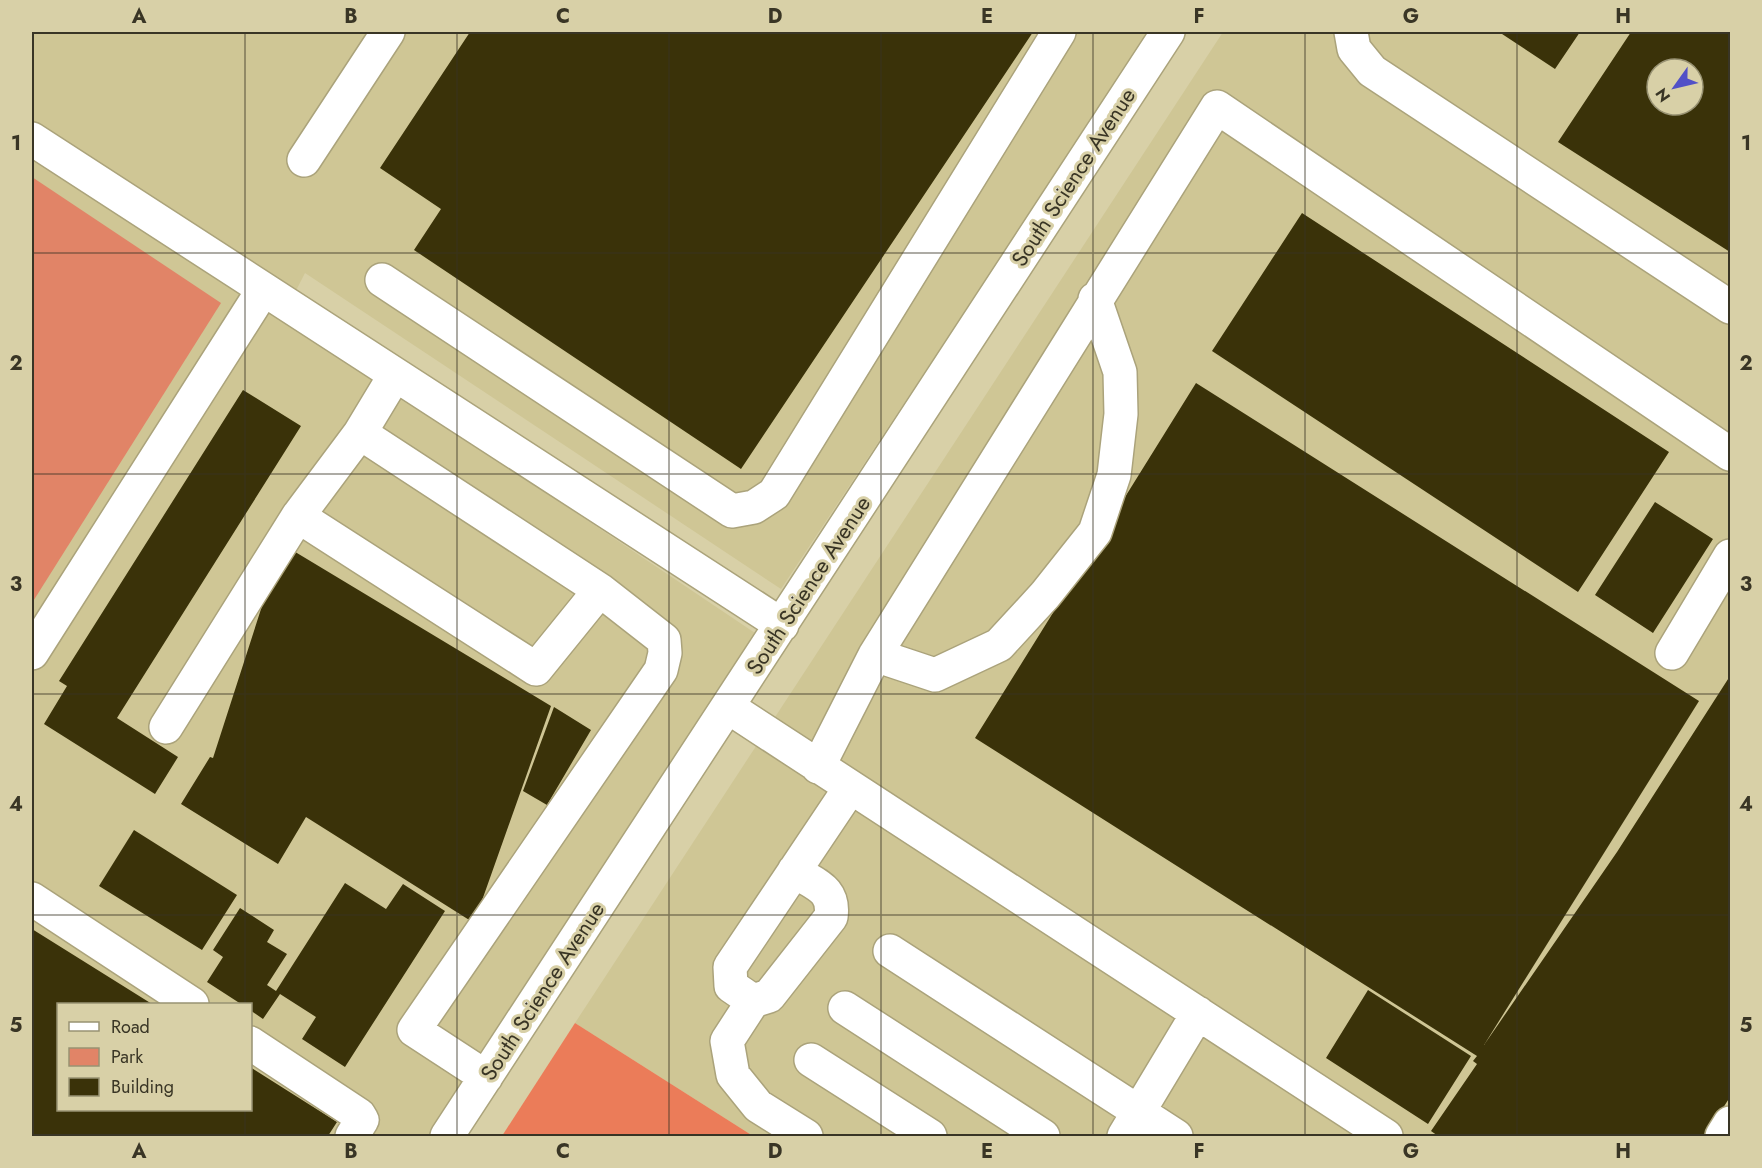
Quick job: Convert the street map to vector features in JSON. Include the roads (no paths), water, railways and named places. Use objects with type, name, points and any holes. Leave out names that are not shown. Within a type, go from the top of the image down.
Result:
[{"type":"street","points":[[304,160],[388,32]]},
{"type":"street","points":[[382,279],[732,511],[754,507],[774,494],[1059,32]]},
{"type":"street","name":"South Science Avenue","points":[[447,1137],[1168,32]]},
{"type":"street","points":[[1351,32],[1354,49],[1372,71],[1731,307]]},
{"type":"street","points":[[818,766],[875,655],[1216,107],[1731,454]]},
{"type":"street","points":[[32,140],[782,625]]},
{"type":"street","points":[[32,652],[263,290]]},
{"type":"street","points":[[875,655],[935,675],[999,645],[1046,595],[1095,532],[1114,475],[1120,414],[1120,372],[1095,299]]},
{"type":"street","points":[[166,727],[298,516],[360,433],[395,375]]},
{"type":"street","points":[[360,433],[600,590],[664,640],[665,653],[661,670],[414,1030],[486,1077]]},
{"type":"street","points":[[298,516],[536,669],[600,590]]},
{"type":"street","points":[[1672,653],[1731,556]]},
{"type":"street","points":[[728,707],[1386,1137]]},
{"type":"street","points":[[753,1001],[732,986],[730,967],[850,788]]},
{"type":"street","points":[[794,871],[828,892],[833,903],[831,917],[769,996],[753,1001],[728,1041],[733,1075],[758,1106],[806,1137]]},
{"type":"street","points":[[32,899],[189,1003]]},
{"type":"street","points":[[890,951],[1132,1124],[1176,1137]]},
{"type":"street","points":[[845,1008],[1043,1137]]},
{"type":"street","points":[[1132,1124],[1197,1013]]},
{"type":"street","points":[[252,1044],[359,1115],[362,1120],[352,1137]]},
{"type":"street","points":[[811,1060],[930,1137]]},
{"type":"street","points":[[1722,1137],[1731,1123]]}]
